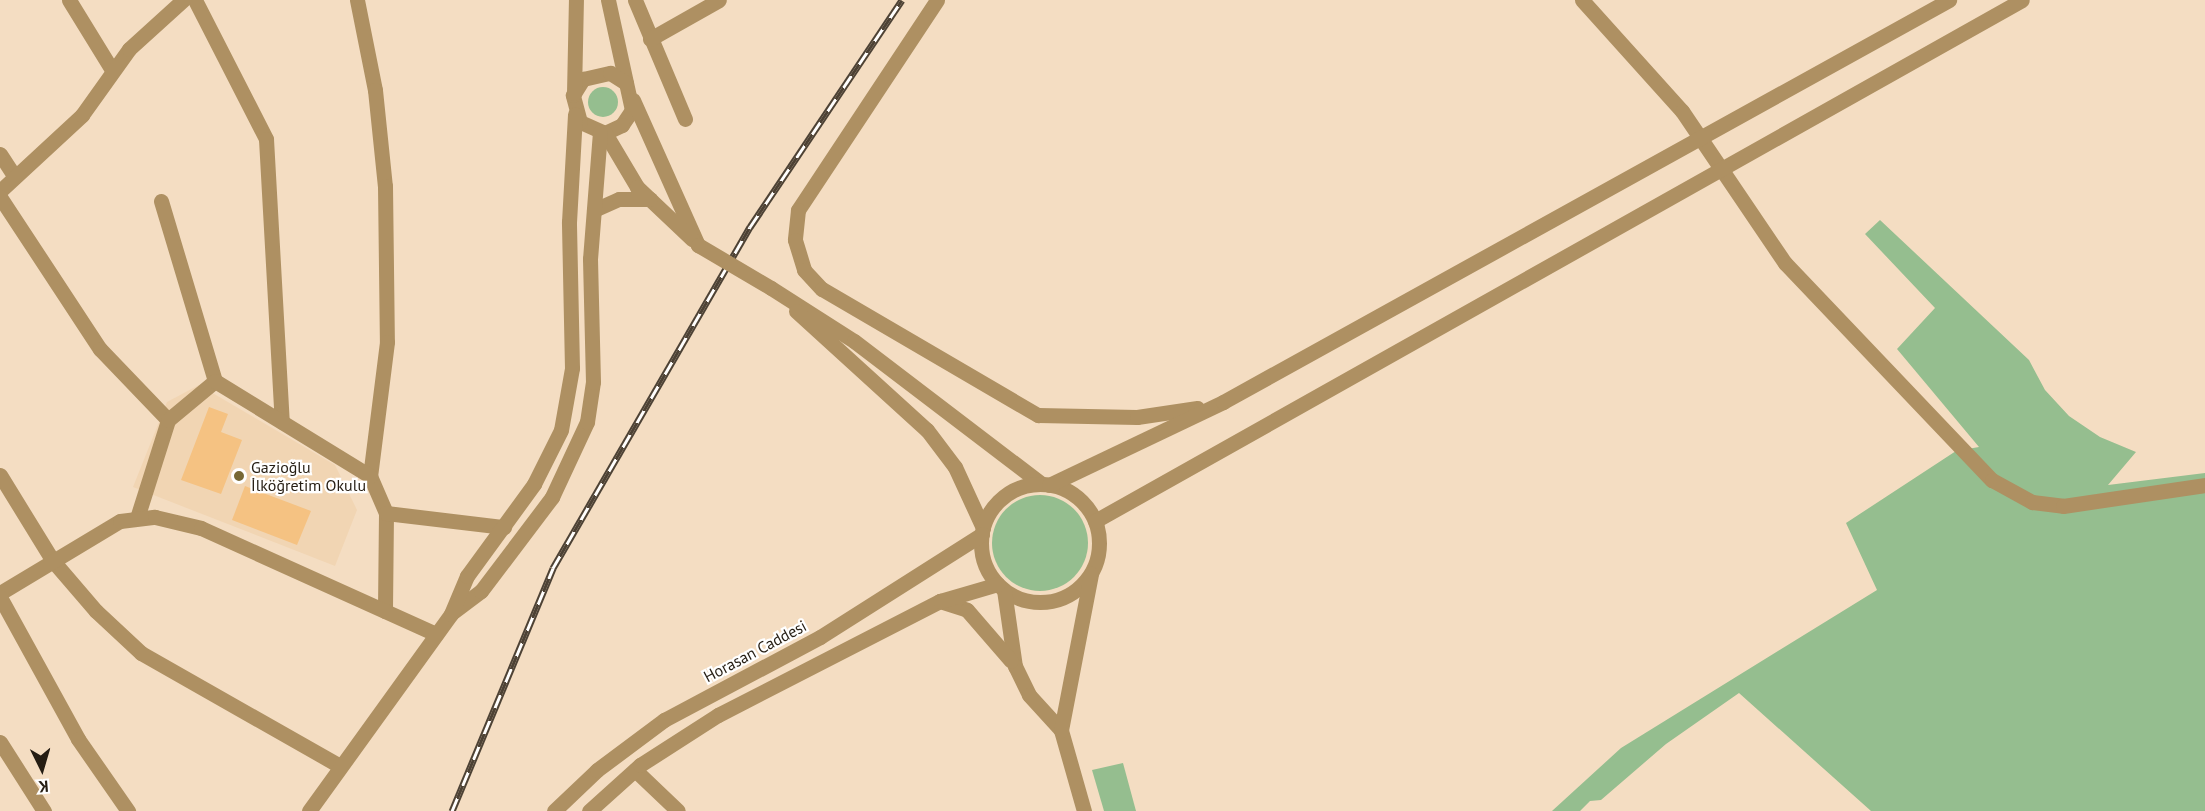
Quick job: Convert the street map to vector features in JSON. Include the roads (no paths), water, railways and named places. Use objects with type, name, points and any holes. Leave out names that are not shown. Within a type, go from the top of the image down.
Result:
[{"type":"street","points":[[69,0],[112,70]]},
{"type":"street","points":[[0,191],[82,115],[112,70],[183,0]]},
{"type":"street","points":[[195,0],[266,139],[282,422]]},
{"type":"street","points":[[357,0],[375,90],[385,186],[387,342],[370,476],[386,513],[385,611]]},
{"type":"street","points":[[309,811],[451,614],[467,576],[504,527],[549,459],[568,403],[573,347],[569,222],[575,114],[573,95],[576,0]]},
{"type":"street","points":[[608,0],[626,83],[699,245]]},
{"type":"street","points":[[635,0],[685,119]]},
{"type":"street","points":[[650,39],[719,0]]},
{"type":"street","points":[[937,0],[798,210],[795,240],[809,277],[1038,415],[1137,417],[1223,402]]},
{"type":"street","points":[[1582,0],[1653,75],[1722,167],[1785,263],[2004,489],[2032,502],[2063,506],[2205,485]]},
{"type":"street","points":[[982,531],[990,512],[1007,494],[1046,484],[1223,402],[1702,139],[1949,0]]},
{"type":"street","points":[[1095,521],[2022,0]]},
{"type":"street","points":[[573,95],[591,74],[610,73],[626,83]]},
{"type":"street","points":[[602,132],[628,118],[633,100]]},
{"type":"street","points":[[575,114],[587,128],[602,132],[637,187],[699,245],[846,335],[1046,484],[1077,496],[1095,521],[1099,551],[1090,574],[1061,730],[1084,811]]},
{"type":"street","points":[[451,614],[482,591],[540,514],[580,442],[593,382],[590,259],[602,132]]},
{"type":"street","points":[[0,154],[15,177]]},
{"type":"street","points":[[0,197],[100,349],[168,420]]},
{"type":"street","points":[[594,210],[619,199],[650,199]]},
{"type":"street","points":[[161,201],[215,381],[370,476]]},
{"type":"street","points":[[771,288],[927,430],[955,467],[982,531],[983,559],[1001,587],[1015,666]]},
{"type":"street","points":[[137,518],[168,420],[215,381]]},
{"type":"street","points":[[0,475],[53,561],[96,611],[141,653],[340,766]]},
{"type":"street","points":[[386,513],[504,527]]},
{"type":"street","points":[[128,811],[78,739],[0,595],[120,521],[137,518],[186,522],[436,634]]},
{"type":"street","name":"Horasan Caddesi","points":[[554,811],[597,770],[664,720],[820,637],[982,531]]},
{"type":"street","points":[[589,811],[635,770],[718,715],[940,601],[1001,587],[1026,600],[1051,601],[1073,592],[1090,574]]},
{"type":"street","points":[[940,601],[967,610],[1015,666],[1029,695],[1061,730]]},
{"type":"street","points":[[0,742],[44,811]]},
{"type":"street","points":[[635,770],[678,811]]},
{"type":"railway","points":[[452,811],[553,568],[750,227],[902,0]]},
{"type":"place","name":"Gazioğlu İlköğretim Okulu","points":[[239,476]]}]
